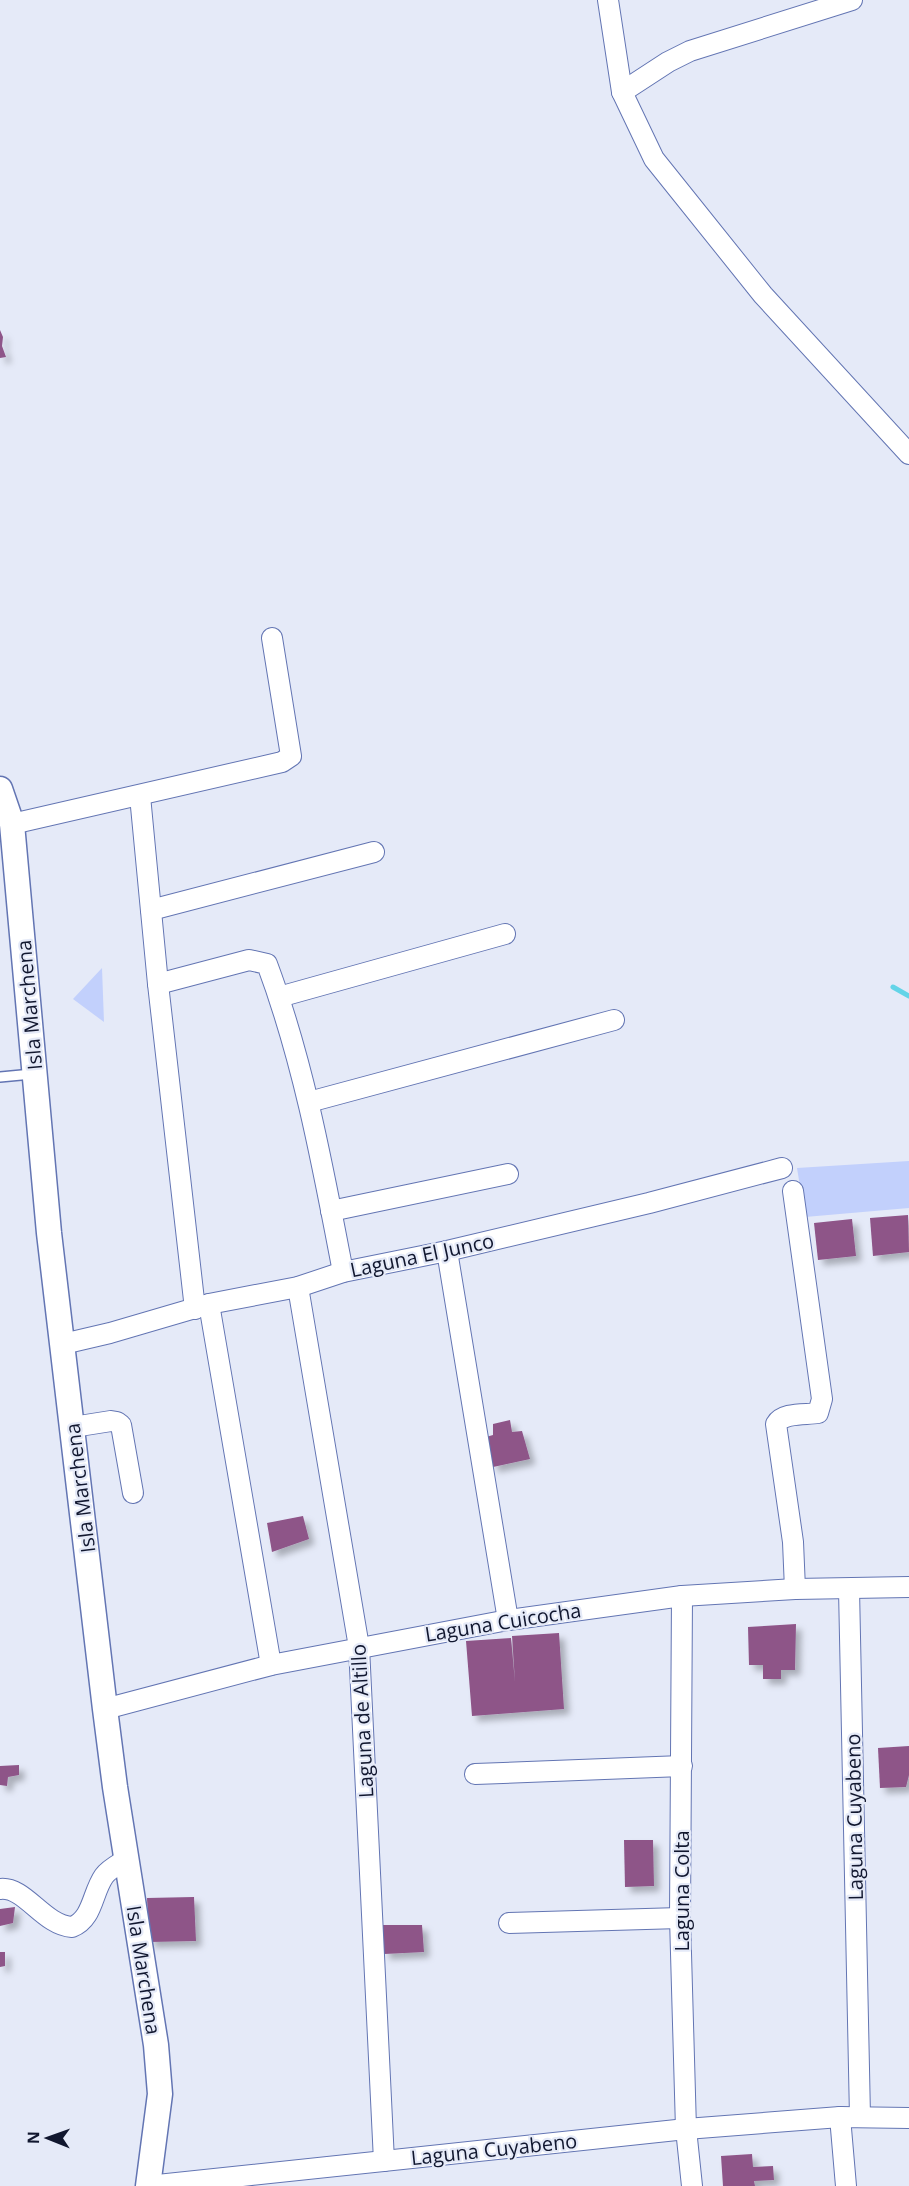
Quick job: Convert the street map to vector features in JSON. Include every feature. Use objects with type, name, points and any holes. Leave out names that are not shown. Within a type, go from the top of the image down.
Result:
[{"type":"street","points":[[608,0],[622,92],[654,159],[694,212],[763,295],[909,454]]},
{"type":"street","points":[[622,92],[668,62],[690,51],[852,0]]},
{"type":"street","points":[[12,824],[282,762],[291,756],[272,638]]},
{"type":"street","name":"Isla Marchena","points":[[0,789],[12,824],[50,1233],[105,1709],[115,1787],[156,2045],[160,2094],[148,2186]]},
{"type":"street","points":[[140,796],[158,984],[202,1307],[272,1665]]},
{"type":"street","points":[[151,910],[374,852]]},
{"type":"street","points":[[279,997],[505,934]]},
{"type":"street","points":[[158,984],[249,960],[267,964],[279,997],[309,1102],[343,1272]]},
{"type":"street","points":[[309,1102],[614,1020]]},
{"type":"street","name":"Laguna El Junco","points":[[63,1344],[202,1307],[298,1287],[343,1272],[447,1251],[649,1203],[782,1168]]},
{"type":"street","points":[[331,1211],[508,1174]]},
{"type":"street","points":[[793,1191],[822,1399],[818,1413],[784,1417],[776,1424],[793,1542],[795,1589]]},
{"type":"street","points":[[447,1251],[508,1620]]},
{"type":"street","name":"Laguna de Altillo","points":[[298,1287],[359,1647],[384,2161]]},
{"type":"street","points":[[73,1427],[111,1421],[121,1425],[133,1493]]},
{"type":"street","name":"Laguna Cuicocha","points":[[105,1709],[272,1665],[508,1620],[682,1596],[795,1589],[909,1587]]},
{"type":"street","name":"Laguna Cuyabeno","points":[[849,1589],[860,2117]]},
{"type":"street","name":"Laguna Colta","points":[[682,1596],[680,1918],[686,2128],[692,2186]]},
{"type":"street","points":[[475,1774],[682,1766]]},
{"type":"street","points":[[0,1889],[14,1891],[53,1923],[72,1927],[84,1919],[102,1878],[127,1859]]},
{"type":"street","points":[[509,1923],[680,1918]]},
{"type":"street","points":[[840,2117],[846,2186]]},
{"type":"street","name":"Laguna Cuyabeno","points":[[148,2186],[686,2128],[840,2117],[909,2118]]},
{"type":"lane","points":[[0,1077],[35,1073]]},
{"type":"shaded area","points":[[102,968],[104,1022],[73,999]]},
{"type":"shaded area","points":[[909,1161],[909,1208],[805,1217],[797,1168]]},
{"type":"building","points":[[0,330],[6,357],[0,358]]},
{"type":"building","points":[[908,1215],[909,1252],[873,1256],[870,1218]]},
{"type":"building","points":[[852,1219],[856,1256],[818,1260],[814,1223]]},
{"type":"building","points":[[510,1420],[512,1432],[522,1431],[530,1459],[493,1467],[486,1437],[493,1435],[493,1424]]},
{"type":"building","points":[[303,1516],[309,1539],[272,1552],[267,1523]]},
{"type":"building","points":[[796,1624],[795,1670],[781,1670],[781,1679],[763,1679],[763,1665],[749,1665],[748,1627]]},
{"type":"building","points":[[559,1633],[564,1709],[472,1716],[466,1641],[511,1638],[515,1682],[512,1636]]},
{"type":"building","points":[[909,1746],[909,1775],[906,1787],[880,1788],[878,1748]]},
{"type":"building","points":[[19,1765],[19,1775],[8,1777],[7,1786],[0,1785],[0,1766]]},
{"type":"building","points":[[624,1840],[653,1840],[654,1886],[625,1887]]},
{"type":"building","points":[[194,1897],[196,1941],[149,1942],[147,1898]]},
{"type":"building","points":[[15,1907],[13,1923],[0,1926],[0,1909]]},
{"type":"building","points":[[382,1925],[422,1925],[424,1952],[384,1954]]},
{"type":"building","points":[[0,1952],[5,1952],[5,1966],[0,1967]]},
{"type":"building","points":[[752,2154],[753,2167],[773,2166],[774,2180],[754,2181],[755,2186],[723,2186],[721,2156]]},
{"type":"waterway","points":[[893,987],[909,996]]}]
